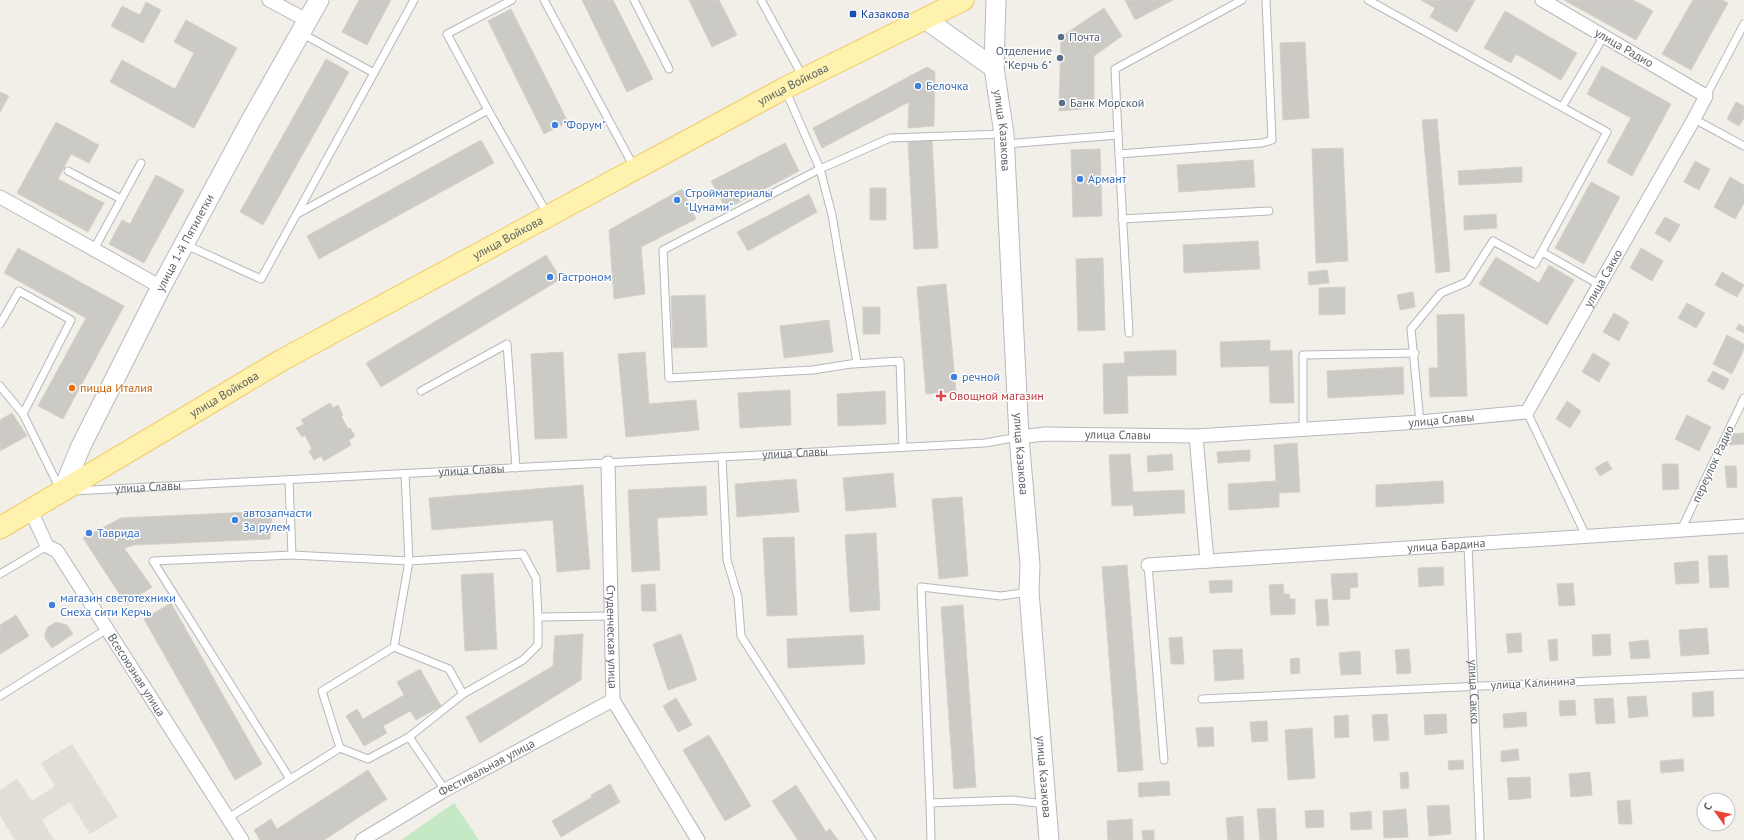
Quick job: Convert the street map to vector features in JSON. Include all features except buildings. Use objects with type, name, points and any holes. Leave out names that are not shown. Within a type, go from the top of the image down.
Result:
[{"type":"main road","name":"улица 1-й Пятилетки","points":[[62,492],[81,446],[161,287],[250,122],[319,0]]},
{"type":"main road","name":"улица Войкова","points":[[0,528],[31,511],[282,360],[549,217],[785,88],[963,0]]},
{"type":"main road","name":"улица Казакова","points":[[996,0],[994,68],[1004,139],[1019,437],[1030,565],[1029,592],[1049,840]]},
{"type":"main road","points":[[926,19],[994,68]]},
{"type":"street","points":[[269,0],[304,27]]},
{"type":"street","name":"улица Радио","points":[[1547,1],[1706,96]]},
{"type":"street","name":"улица Сакко","points":[[1527,412],[1706,96]]},
{"type":"street","points":[[0,197],[161,287]]},
{"type":"street","name":"улица Славы","points":[[1019,437],[1045,434],[1196,436],[1420,422],[1527,412]]},
{"type":"street","points":[[1196,436],[1207,561]]},
{"type":"street","name":"Студенческая улица","points":[[607,461],[613,700],[698,840]]},
{"type":"street","name":"Всесоюзная улица","points":[[31,511],[47,546],[57,551],[242,840]]},
{"type":"street","name":"улица Бардина","points":[[1148,565],[1744,526]]},
{"type":"street","name":"Фестивальная улица","points":[[362,840],[445,790],[613,700]]},
{"type":"lane","points":[[184,244],[261,279],[414,0]]},
{"type":"lane","points":[[512,0],[447,34],[549,217]]},
{"type":"lane","points":[[544,0],[635,169]]},
{"type":"lane","points":[[634,0],[669,69]]},
{"type":"lane","points":[[761,0],[804,78]]},
{"type":"lane","points":[[1129,333],[1115,69],[1242,0]]},
{"type":"lane","points":[[1119,154],[1262,143],[1272,140],[1266,0]]},
{"type":"lane","points":[[1368,0],[1607,132],[1535,264],[1493,241],[1467,282],[1441,293],[1411,329],[1415,353],[1420,422]]},
{"type":"lane","name":"улица Сакко","points":[[1706,96],[1744,24]]},
{"type":"lane","points":[[304,27],[374,73]]},
{"type":"lane","points":[[1562,107],[1604,36]]},
{"type":"lane","points":[[785,88],[820,169],[832,215],[857,363],[813,370],[669,378],[663,250],[820,169],[890,138],[1004,139],[1118,134]]},
{"type":"lane","points":[[297,214],[488,110]]},
{"type":"lane","points":[[1694,119],[1744,146]]},
{"type":"lane","points":[[94,249],[141,162]]},
{"type":"lane","points":[[68,171],[121,199]]},
{"type":"lane","points":[[1122,219],[1269,211]]},
{"type":"lane","points":[[1542,252],[1600,285]]},
{"type":"lane","points":[[0,324],[19,291],[72,320],[23,414]]},
{"type":"lane","points":[[421,392],[507,344],[516,468]]},
{"type":"lane","points":[[1303,430],[1303,356],[1415,353]]},
{"type":"lane","points":[[849,364],[900,361],[904,448]]},
{"type":"lane","points":[[0,386],[23,414],[62,492]]},
{"type":"lane","name":"переулок Радио","points":[[1681,530],[1744,398]]},
{"type":"lane","points":[[1527,412],[1586,536]]},
{"type":"lane","name":"улица Славы","points":[[62,492],[516,468],[607,461],[904,448],[984,443],[1019,437]]},
{"type":"lane","points":[[722,457],[727,560],[738,597],[741,636],[872,840]]},
{"type":"lane","points":[[340,748],[322,692],[394,647],[409,561],[405,474]]},
{"type":"lane","points":[[289,480],[292,555]]},
{"type":"lane","name":"улица Сакко","points":[[1468,544],[1480,840]]},
{"type":"lane","points":[[0,574],[47,546]]},
{"type":"lane","points":[[290,779],[153,561],[292,555],[409,561],[523,554],[536,578],[538,645],[523,660],[463,694],[409,737],[368,759],[340,748]]},
{"type":"lane","points":[[1148,565],[1164,760]]},
{"type":"lane","points":[[931,840],[921,587],[1000,596],[1029,592]]},
{"type":"lane","points":[[538,617],[612,616]]},
{"type":"lane","points":[[0,696],[107,629]]},
{"type":"lane","points":[[394,647],[449,669],[463,694]]},
{"type":"lane","name":"улица Калинина","points":[[1202,699],[1744,674]]},
{"type":"lane","points":[[409,737],[445,790]]},
{"type":"lane","points":[[228,818],[340,748]]},
{"type":"lane","points":[[930,803],[1012,800],[1046,804]]},
{"type":"shaded area","points":[[72,744],[118,817],[90,834],[70,802],[42,820],[54,840],[15,840],[0,816],[0,790],[17,779],[32,801],[55,786],[41,763]]},
{"type":"green space","points":[[454,803],[479,840],[401,840]]},
{"type":"place","name":"Казакова","points":[[853,14]]},
{"type":"place","name":"Почта","points":[[1061,37]]},
{"type":"place","name":"Отделение \"Керчь 6\"","points":[[1060,58]]},
{"type":"place","name":"Белочка","points":[[918,86]]},
{"type":"place","name":"Банк Морской","points":[[1062,103]]},
{"type":"place","name":"\"Форум\"","points":[[555,125]]},
{"type":"place","name":"Армант","points":[[1080,179]]},
{"type":"place","name":"Стройматериалы \"Цунами\"","points":[[677,200]]},
{"type":"place","name":"Гастроном","points":[[550,277]]},
{"type":"place","name":"речной","points":[[954,377]]},
{"type":"place","name":"пицца Италия","points":[[72,388]]},
{"type":"place","name":"Овощной магазин","points":[[941,396]]},
{"type":"place","name":"автозапчасти За рулем","points":[[235,520]]},
{"type":"place","name":"Таврида","points":[[89,533]]},
{"type":"place","name":"магазин светотехники Снеха сити Керчь","points":[[52,605]]}]
